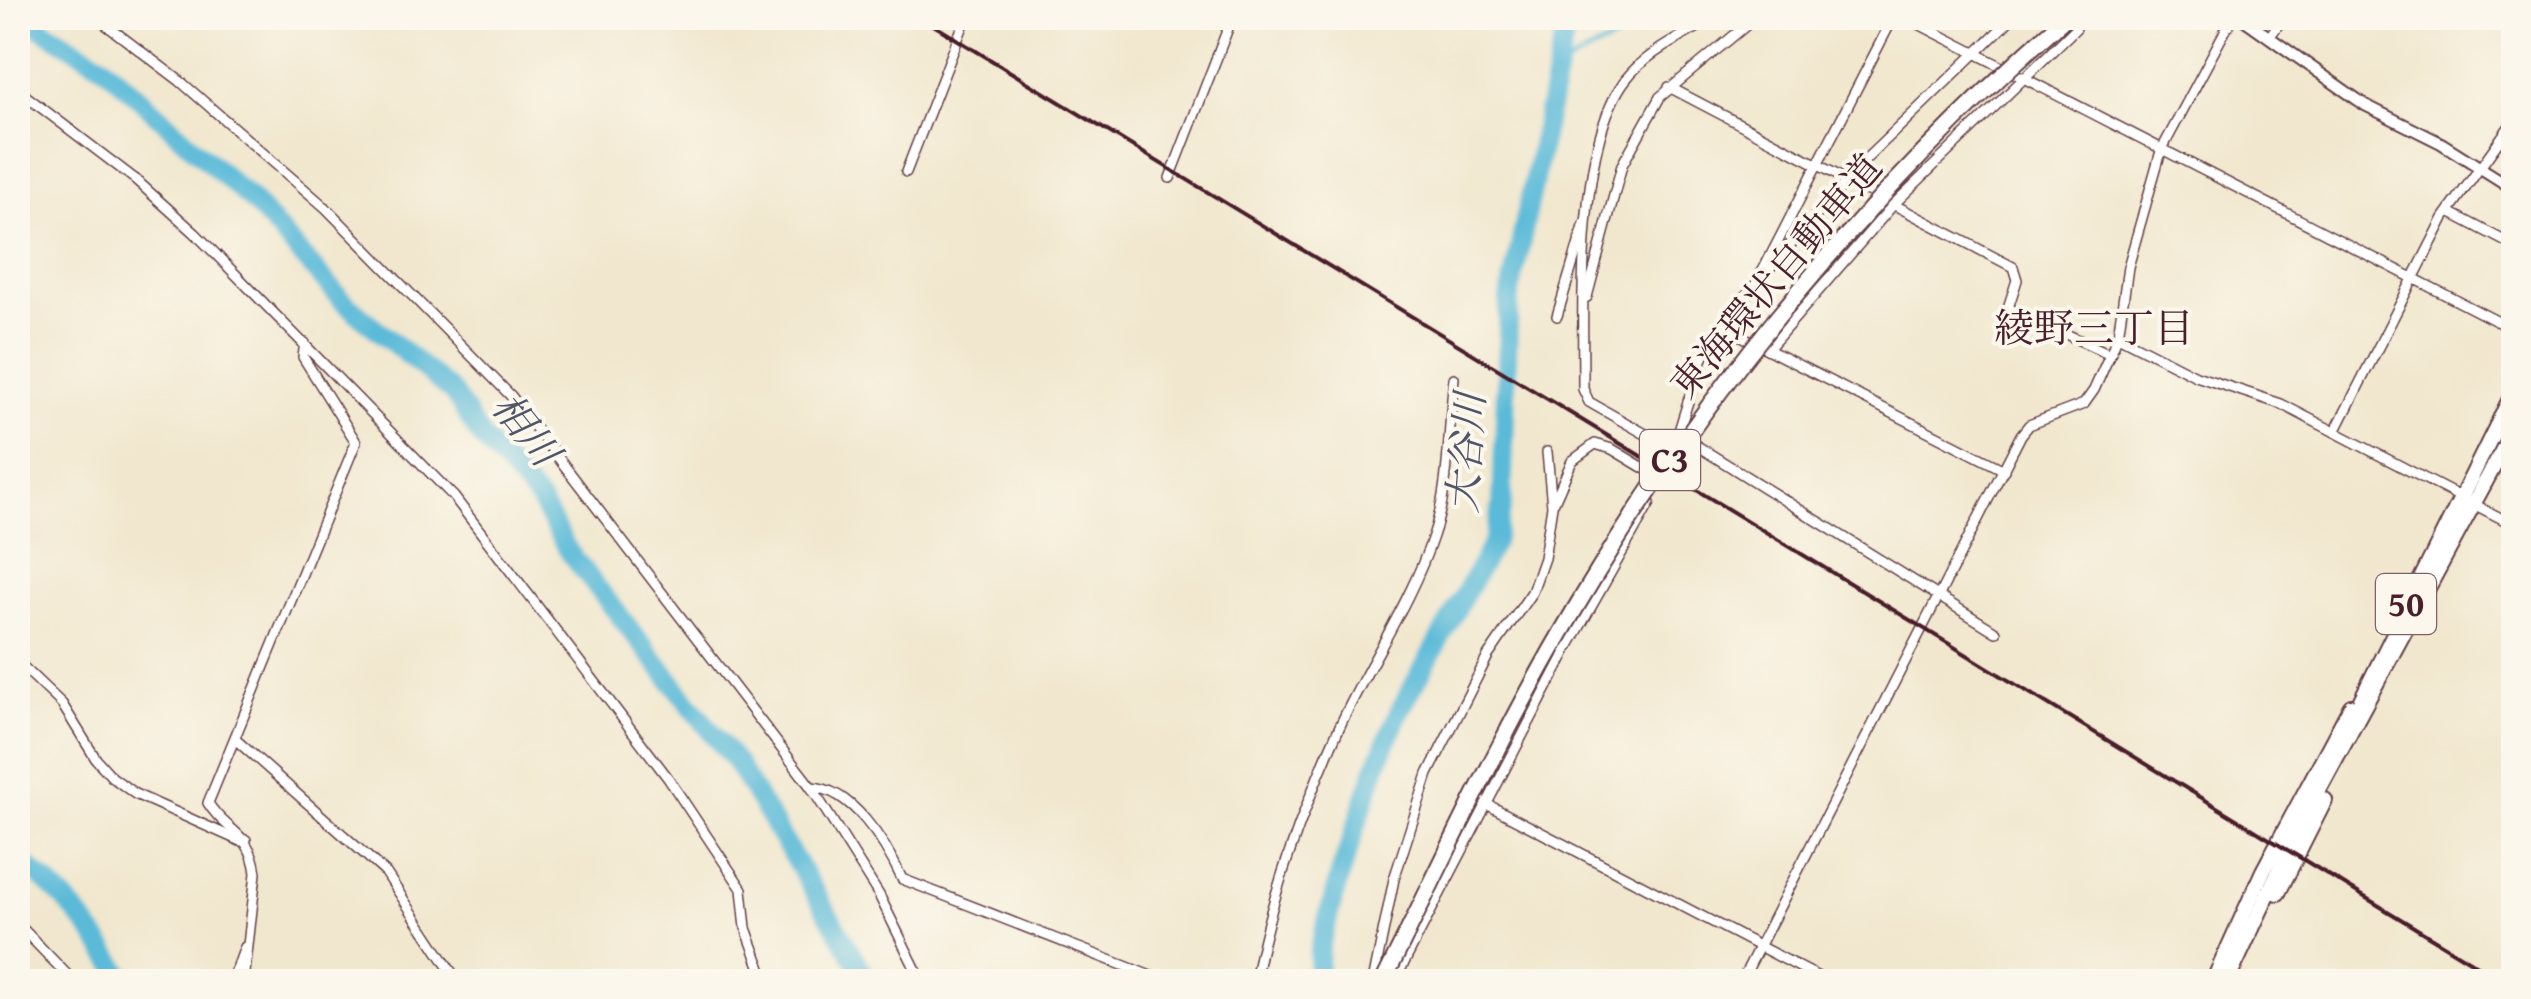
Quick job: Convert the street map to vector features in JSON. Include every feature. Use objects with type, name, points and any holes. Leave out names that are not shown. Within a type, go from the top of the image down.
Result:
[{"type":"highway","name":"東海環状自動車道","points":[[1383,982],[1576,607],[1688,434],[1841,240],[1951,124],[2068,18]]},
{"type":"main road","name":"50","points":[[2221,979],[2364,701],[2459,497],[2514,391]]},
{"type":"main road","name":"50","points":[[2364,701],[2514,429]]},
{"type":"main road","points":[[2221,979],[2284,883],[2364,701]]},
{"type":"main road","points":[[2221,979],[2299,800],[2364,701]]},
{"type":"street","points":[[97,18],[180,81],[326,208],[500,383],[810,787],[878,895],[922,982]]},
{"type":"street","points":[[906,172],[966,18]]},
{"type":"street","points":[[1170,178],[1232,18]]},
{"type":"street","points":[[1558,316],[1589,211],[1608,110],[1627,78],[1653,55],[1714,18]]},
{"type":"street","points":[[1583,310],[1622,165],[1669,87],[1755,18]]},
{"type":"street","points":[[1756,284],[1893,18]]},
{"type":"street","points":[[1907,18],[2514,330]]},
{"type":"street","points":[[1394,982],[1570,644],[1650,502],[1657,476],[1678,434],[1699,366],[1720,325],[1846,181],[2012,18]]},
{"type":"street","points":[[1768,349],[1892,205],[2076,28],[2078,21],[2068,18]]},
{"type":"street","points":[[1741,982],[2029,425],[2084,404],[2094,390],[2118,336],[2128,267],[2161,150],[2232,18]]},
{"type":"street","points":[[2242,18],[2365,106],[2480,166],[2514,189]]},
{"type":"street","points":[[2270,36],[2284,18]]},
{"type":"street","points":[[1669,87],[2013,267],[2017,280],[2008,308],[2108,353]]},
{"type":"street","points":[[18,90],[136,180],[305,343],[454,497],[668,778],[742,889],[746,928],[766,982]]},
{"type":"street","points":[[2335,432],[2448,212],[2514,120]]},
{"type":"street","points":[[1589,211],[1583,310],[1584,389],[1589,402],[1670,448]]},
{"type":"street","points":[[2448,212],[2514,246]]},
{"type":"street","points":[[1720,325],[2004,470]]},
{"type":"street","points":[[2118,336],[2196,376],[2258,394],[2514,524]]},
{"type":"street","points":[[244,982],[256,873],[246,840],[208,803],[356,442],[303,358],[305,343]]},
{"type":"street","points":[[1255,982],[1268,925],[1338,729],[1432,538],[1442,499],[1454,378]]},
{"type":"street","points":[[1678,434],[1996,632]]},
{"type":"street","points":[[1552,506],[1572,461],[1595,444],[1612,449],[1657,476]]},
{"type":"street","points":[[1372,982],[1394,879],[1428,774],[1488,656],[1532,592],[1544,558],[1552,506],[1547,452]]},
{"type":"street","points":[[18,662],[62,704],[96,759],[134,794],[240,841],[246,840]]},
{"type":"street","points":[[235,739],[386,873],[458,982]]},
{"type":"street","points":[[810,787],[829,788],[841,796],[882,843],[902,879],[1166,982]]},
{"type":"street","points":[[1468,794],[1828,982]]},
{"type":"street","points":[[18,924],[74,982]]},
{"type":"street","points":[[232,982],[249,940]]},
{"type":"waterway","name":"相川","points":[[24,18],[104,66],[253,202],[342,300],[453,393],[481,437],[539,500],[569,552],[737,764],[869,982]]},
{"type":"waterway","name":"大谷川","points":[[1317,982],[1319,950],[1340,874],[1377,765],[1400,710],[1494,542],[1502,504],[1509,298],[1568,18]]},
{"type":"waterway","points":[[1556,72],[1654,18]]},
{"type":"waterway","points":[[18,860],[51,886],[78,915],[126,982]]},
{"type":"railway","points":[[922,18],[2504,982]]},
{"type":"district","name":"綾野三丁目","points":[[2094,328]]}]
